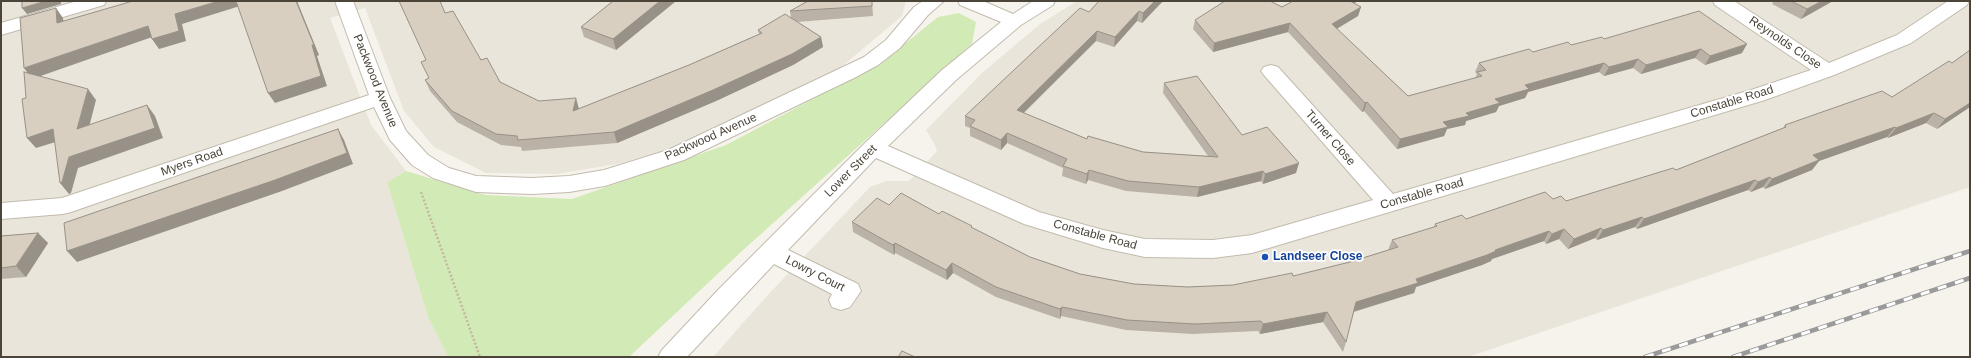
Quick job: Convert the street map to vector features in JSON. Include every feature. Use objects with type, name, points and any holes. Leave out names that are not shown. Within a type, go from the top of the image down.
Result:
[{"type":"street","points":[[1,29],[97,1]]},
{"type":"street","name":"Packwood Avenue","points":[[344,1],[380,98],[397,135],[420,160],[441,173],[476,184],[532,186],[569,184],[605,178],[676,155],[849,73],[871,61],[893,44],[921,11],[935,1]]},
{"type":"street","points":[[967,1],[1014,21]]},
{"type":"street","name":"Lower Street","points":[[671,357],[873,148],[949,75],[1014,21],[1046,1]]},
{"type":"street","name":"Reynolds Close","points":[[1722,1],[1827,71]]},
{"type":"street","name":"Constable Road","points":[[873,148],[1032,218],[1103,239],[1145,248],[1213,249],[1252,244],[1758,95],[1827,71],[1904,39],[1960,1]]},
{"type":"street","name":"Turner Close","points":[[1271,71],[1389,204]]},
{"type":"street","name":"Myers Road","points":[[1,211],[63,206],[380,98]]},
{"type":"street","name":"Lowry Court","points":[[771,252],[849,291],[842,300]]},
{"type":"path","points":[[420,160],[414,172],[480,357]]},
{"type":"shaded area","points":[[1,1],[906,1],[902,16],[840,68],[677,147],[617,164],[557,174],[486,173],[434,147],[404,111],[365,8],[330,18],[371,125],[406,171],[387,182],[428,317],[448,357],[1,357]]},
{"type":"shaded area","points":[[1077,1],[1970,1],[1970,187],[1468,357],[713,357],[766,297],[870,187],[886,181],[909,181],[937,151],[926,130],[983,72],[1040,24]]},
{"type":"green space","points":[[959,13],[976,22],[972,44],[741,252],[629,357],[448,357],[428,317],[387,182],[406,171],[485,195],[572,199],[726,145],[881,63],[938,17]]},
{"type":"building","points":[[22,1],[46,1],[22,8]]},
{"type":"building","points":[[133,1],[219,1],[175,14],[179,31],[152,39],[148,26],[24,68],[20,18],[56,8],[57,23]]},
{"type":"building","points":[[236,1],[296,1],[314,45],[312,45],[321,76],[268,93]]},
{"type":"building","points":[[399,1],[440,1],[445,13],[453,11],[481,60],[487,58],[500,82],[539,101],[576,98],[573,111],[689,65],[762,33],[758,30],[785,14],[821,37],[792,54],[713,90],[614,132],[518,140],[517,136],[496,134],[452,111],[425,80],[429,78],[421,62],[426,60]]},
{"type":"building","points":[[613,1],[660,1],[613,39],[581,27]]},
{"type":"building","points":[[808,1],[872,1],[872,6],[790,11]]},
{"type":"building","points":[[1099,1],[1155,1],[1143,13],[1139,11],[1115,37],[1097,31],[1017,110],[1087,139],[1088,136],[1143,152],[1218,157],[1164,83],[1197,76],[1242,135],[1267,127],[1299,163],[1265,174],[1263,171],[1199,187],[1128,181],[1089,170],[1087,174],[1063,166],[1067,159],[1007,133],[1001,140],[970,126],[975,120],[965,116],[1080,8],[1089,12]]},
{"type":"building","points":[[1225,1],[1270,1],[1282,7],[1293,1],[1350,1],[1361,7],[1332,24],[1408,96],[1482,76],[1477,72],[1486,70],[1479,63],[1529,49],[1533,52],[1568,42],[1571,45],[1602,37],[1604,39],[1699,11],[1747,44],[1710,56],[1701,49],[1646,65],[1638,59],[1609,67],[1604,63],[1525,85],[1529,89],[1495,99],[1500,103],[1466,113],[1469,116],[1443,122],[1448,127],[1400,139],[1367,102],[1365,103],[1290,23],[1214,43],[1195,20]]},
{"type":"building","points":[[1791,1],[1822,1],[1807,9]]},
{"type":"building","points":[[1970,50],[1970,103],[1945,119],[1934,113],[1896,128],[1895,127],[1813,155],[1819,160],[1772,179],[1770,177],[1758,182],[1755,180],[1644,219],[1642,217],[1603,230],[1601,228],[1574,239],[1564,229],[1552,234],[1549,231],[1495,250],[1496,251],[1487,255],[1416,279],[1418,283],[1356,302],[1346,342],[1327,312],[1263,324],[1261,321],[1195,324],[1127,320],[1062,307],[1060,309],[996,287],[952,263],[946,270],[895,243],[893,245],[852,222],[877,198],[889,205],[901,193],[939,214],[942,211],[1030,257],[1080,274],[1134,284],[1188,287],[1233,285],[1292,273],[1293,276],[1350,262],[1398,247],[1392,240],[1437,226],[1435,224],[1462,215],[1466,219],[1545,192],[1553,199],[1561,196],[1566,201],[1673,168],[1676,170],[1786,127],[1785,125],[1882,91],[1892,97],[1949,61],[1952,63]]},
{"type":"building","points":[[24,72],[88,89],[77,129],[147,105],[155,128],[69,157],[62,182],[60,183],[53,129],[27,138],[22,99],[26,98]]},
{"type":"building","points":[[338,129],[347,153],[275,180],[67,251],[64,223]]},
{"type":"building","points":[[38,233],[16,266],[1,268],[1,236]]},
{"type":"building","points":[[902,351],[915,357],[898,357]]},
{"type":"railway","points":[[1645,357],[1970,251]]},
{"type":"railway","points":[[1733,357],[1970,278]]},
{"type":"place","name":"Landseer Close","points":[[1265,257]]}]
